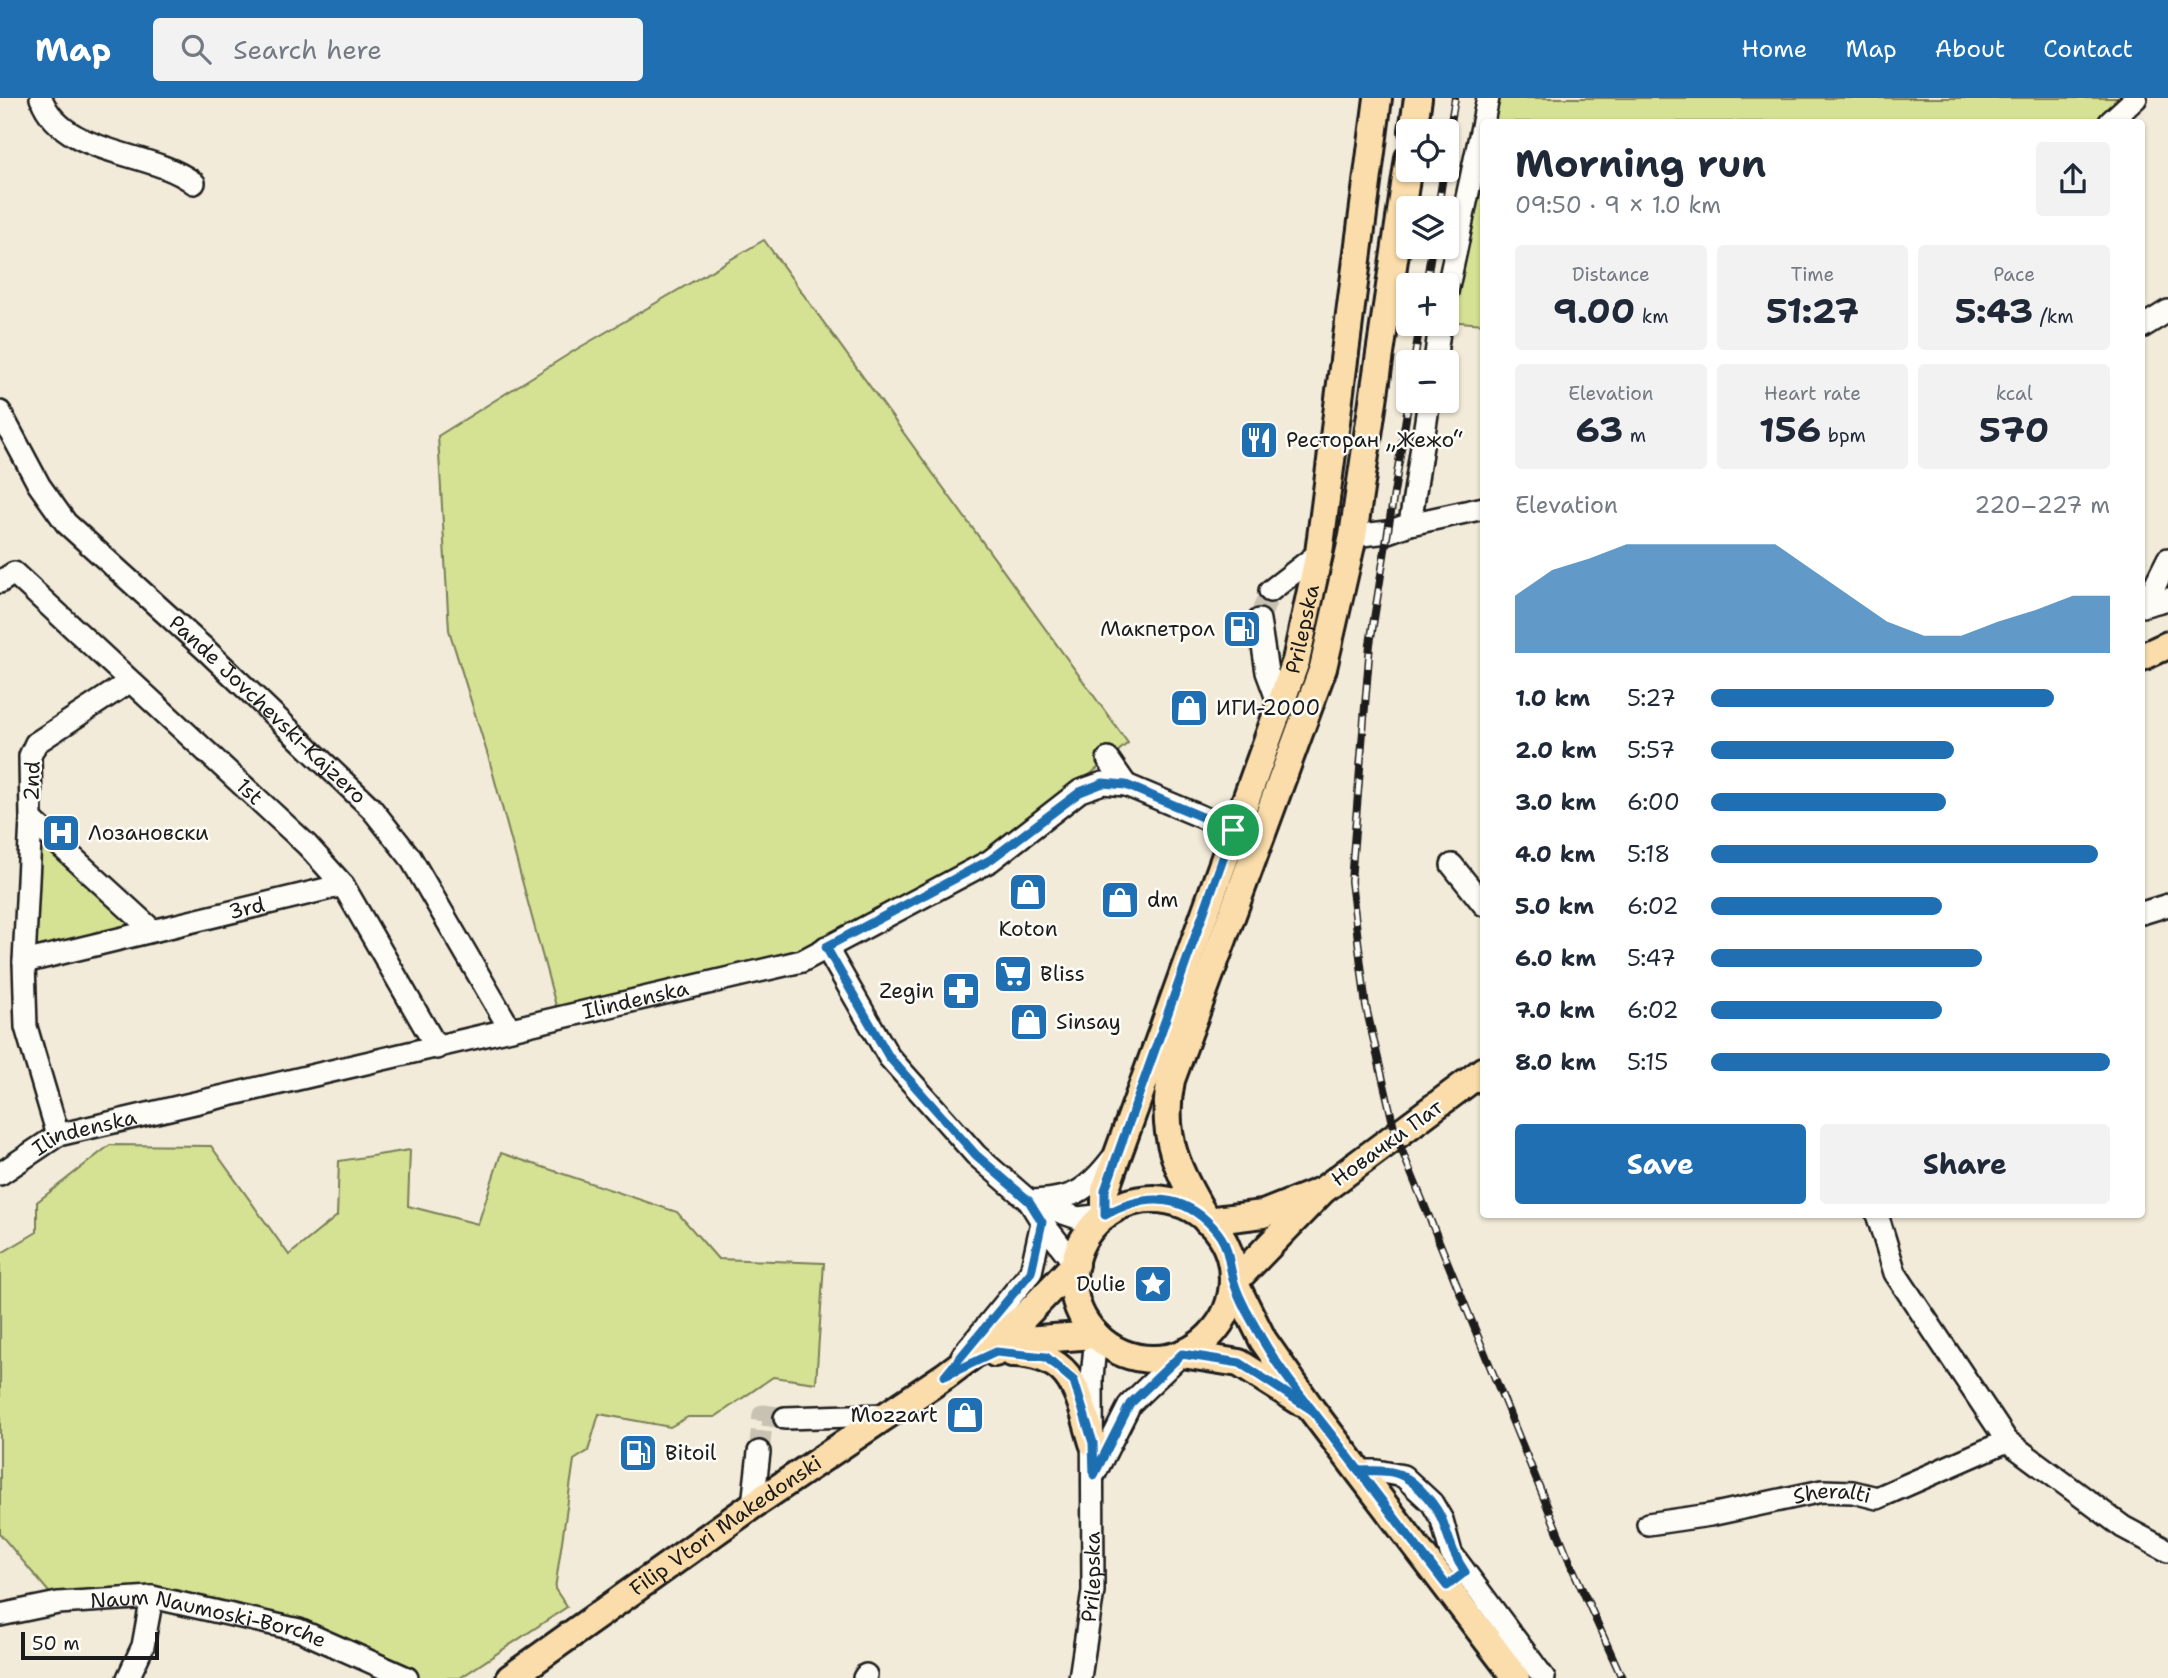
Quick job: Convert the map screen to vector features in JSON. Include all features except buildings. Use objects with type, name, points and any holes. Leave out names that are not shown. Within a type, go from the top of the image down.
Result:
[{"type":"main road","name":"Prilepska","points":[[1105,1215],[1105,1190],[1296,661],[1319,553],[1377,98]]},
{"type":"main road","points":[[1415,119],[1418,98]]},
{"type":"main road","name":"Prilepska","points":[[1207,1221],[1179,1172],[1169,1145],[1167,1101],[1171,1080],[1323,668],[1353,536],[1405,182]]},
{"type":"main road","points":[[2145,656],[2168,645]]},
{"type":"main road","name":"Новачки Пат","points":[[1323,1190],[1480,1073]]},
{"type":"main road","points":[[1179,1172],[1213,1200],[1242,1217]]},
{"type":"main road","points":[[1207,1221],[1264,1214],[1323,1190]]},
{"type":"main road","points":[[1323,1190],[1234,1282],[1229,1305],[1219,1326],[1202,1342],[1182,1354],[1159,1359],[1136,1357],[1115,1349],[1096,1335],[1082,1315],[1074,1290],[1075,1264],[1080,1246],[1090,1229],[1105,1215],[1124,1204],[1157,1200],[1190,1208],[1207,1221],[1223,1238],[1231,1259],[1234,1282],[1256,1325],[1312,1410],[1359,1471],[1456,1579],[1516,1678]]},
{"type":"main road","points":[[1256,1325],[1252,1296],[1262,1254]]},
{"type":"main road","points":[[945,1376],[1023,1318],[1075,1264]]},
{"type":"main road","points":[[945,1376],[1024,1340],[1096,1335]]},
{"type":"main road","points":[[996,1352],[1046,1357],[1061,1367],[1074,1381],[1093,1443]]},
{"type":"main road","points":[[1182,1354],[1240,1363],[1312,1410]]},
{"type":"main road","name":"Filip Vtori Makedonski","points":[[509,1678],[752,1505],[945,1376]]},
{"type":"street","points":[[40,98],[46,112],[71,134],[159,164],[194,183]]},
{"type":"street","points":[[1484,119],[1488,98]]},
{"type":"street","points":[[2113,119],[2136,98]]},
{"type":"street","points":[[1451,273],[1480,136]]},
{"type":"street","points":[[2145,325],[2168,311]]},
{"type":"street","name":"Pande Jovchevski-Kajzero","points":[[0,412],[39,485],[66,523],[206,650],[371,808],[410,857],[510,1029]]},
{"type":"street","points":[[1410,524],[1427,413]]},
{"type":"street","points":[[1353,536],[1388,533],[1410,524],[1480,509]]},
{"type":"street","points":[[1270,591],[1319,553]]},
{"type":"street","points":[[2145,595],[2152,589],[2168,559]]},
{"type":"street","name":"1st","points":[[7,577],[129,682],[307,845],[343,885],[437,1048]]},
{"type":"street","points":[[2145,605],[2168,599]]},
{"type":"street","points":[[1259,620],[1267,672],[1280,708]]},
{"type":"street","name":"2nd","points":[[58,1135],[26,1027],[24,962],[31,819],[30,756],[36,743],[129,682]]},
{"type":"street","points":[[1108,759],[1126,785]]},
{"type":"street","name":"Ilindenska","points":[[0,1174],[58,1135],[802,961],[990,860],[1080,792],[1103,783],[1126,785],[1233,830]]},
{"type":"street","points":[[31,819],[151,929]]},
{"type":"street","points":[[1452,865],[1480,900]]},
{"type":"street","name":"3rd","points":[[24,962],[151,929],[343,885]]},
{"type":"street","points":[[2145,912],[2168,905]]},
{"type":"street","points":[[826,947],[889,1057],[976,1155],[1029,1201],[1075,1264]]},
{"type":"street","points":[[1029,1201],[1073,1197],[1096,1180],[1119,1151]]},
{"type":"street","points":[[1029,1201],[1078,1218],[1105,1215]]},
{"type":"street","points":[[1878,1218],[1895,1273],[2007,1441],[2123,1527],[2168,1551]]},
{"type":"street","points":[[945,1376],[1031,1272],[1042,1222]]},
{"type":"street","name":"Prilepska","points":[[1080,1678],[1094,1591],[1093,1443],[1096,1335]]},
{"type":"street","name":"Prilepska","points":[[1094,1475],[1130,1404],[1182,1354]]},
{"type":"street","points":[[785,1418],[885,1415]]},
{"type":"street","name":"Sheralti","points":[[1648,1524],[1710,1515],[1822,1491],[1853,1492],[1877,1498],[2007,1441]]},
{"type":"street","points":[[752,1505],[759,1452]]},
{"type":"street","points":[[1359,1471],[1403,1476],[1432,1503],[1442,1520],[1456,1579],[1544,1678]]},
{"type":"street","points":[[128,1678],[143,1646],[152,1597]]},
{"type":"street","name":"Naum Naumoski-Borche","points":[[0,1615],[58,1603],[152,1597],[299,1630],[403,1677]]},
{"type":"green space","points":[[1488,98],[2136,98],[2113,119],[1484,119]]},
{"type":"green space","points":[[1480,136],[1480,324],[1459,322],[1459,273],[1451,273],[1454,259],[1459,259],[1459,235]]},
{"type":"green space","points":[[764,240],[1128,743],[1076,786],[1020,840],[802,961],[559,1017],[489,759],[449,630],[438,436],[577,349]]},
{"type":"green space","points":[[31,819],[151,929],[24,962]]},
{"type":"green space","points":[[110,1145],[211,1146],[289,1255],[337,1216],[339,1161],[410,1150],[408,1206],[478,1224],[501,1153],[677,1212],[718,1259],[824,1263],[816,1383],[773,1377],[715,1417],[688,1417],[670,1427],[599,1414],[588,1451],[574,1460],[555,1589],[567,1607],[460,1678],[407,1678],[299,1630],[152,1597],[58,1603],[0,1534],[0,1254],[37,1232],[37,1202]]},
{"type":"tunnel","points":[[1259,620],[1270,591]]},
{"type":"tunnel","points":[[759,1452],[763,1415],[785,1418]]},
{"type":"railway","points":[[1452,119],[1455,98]]},
{"type":"railway","points":[[1440,196],[1442,182]]},
{"type":"railway","points":[[1428,273],[1430,259]]},
{"type":"railway","points":[[1416,350],[1418,336]]},
{"type":"railway","points":[[1407,413],[1370,644],[1351,881],[1366,1007],[1396,1136],[1572,1567],[1622,1678]]},
{"type":"place","name":"Ресторан „Жежо“","points":[[1259,440]]},
{"type":"place","name":"Макпетрол","points":[[1242,629]]},
{"type":"place","name":"ИГИ-2000","points":[[1189,708]]},
{"type":"place","name":"Лозановски","points":[[61,833]]},
{"type":"place","name":"Koton","points":[[1028,892]]},
{"type":"place","name":"dm","points":[[1120,900]]},
{"type":"place","name":"Bliss","points":[[1013,974]]},
{"type":"place","name":"Zegin","points":[[961,991]]},
{"type":"place","name":"Sinsay","points":[[1029,1022]]},
{"type":"place","name":"Dulie","points":[[1153,1284]]},
{"type":"place","name":"Mozzart","points":[[965,1415]]},
{"type":"place","name":"Bitoil","points":[[638,1453]]},
{"type":"route","points":[[1233,830],[1105,1190],[1105,1215],[1124,1204],[1146,1199],[1168,1200],[1190,1208],[1223,1238],[1231,1259],[1234,1282],[1263,1340],[1312,1410],[1447,1586],[1465,1572],[1451,1553],[1442,1520],[1432,1503],[1403,1476],[1359,1471],[1312,1410],[1240,1363],[1182,1354],[1130,1404],[1094,1475],[1093,1443],[1074,1381],[1061,1367],[1046,1357],[996,1352],[945,1376],[1031,1272],[1038,1252],[1042,1222],[1029,1201],[976,1155],[889,1057],[826,947],[990,860],[1020,840],[1080,792],[1103,783],[1126,785],[1233,830]]}]
